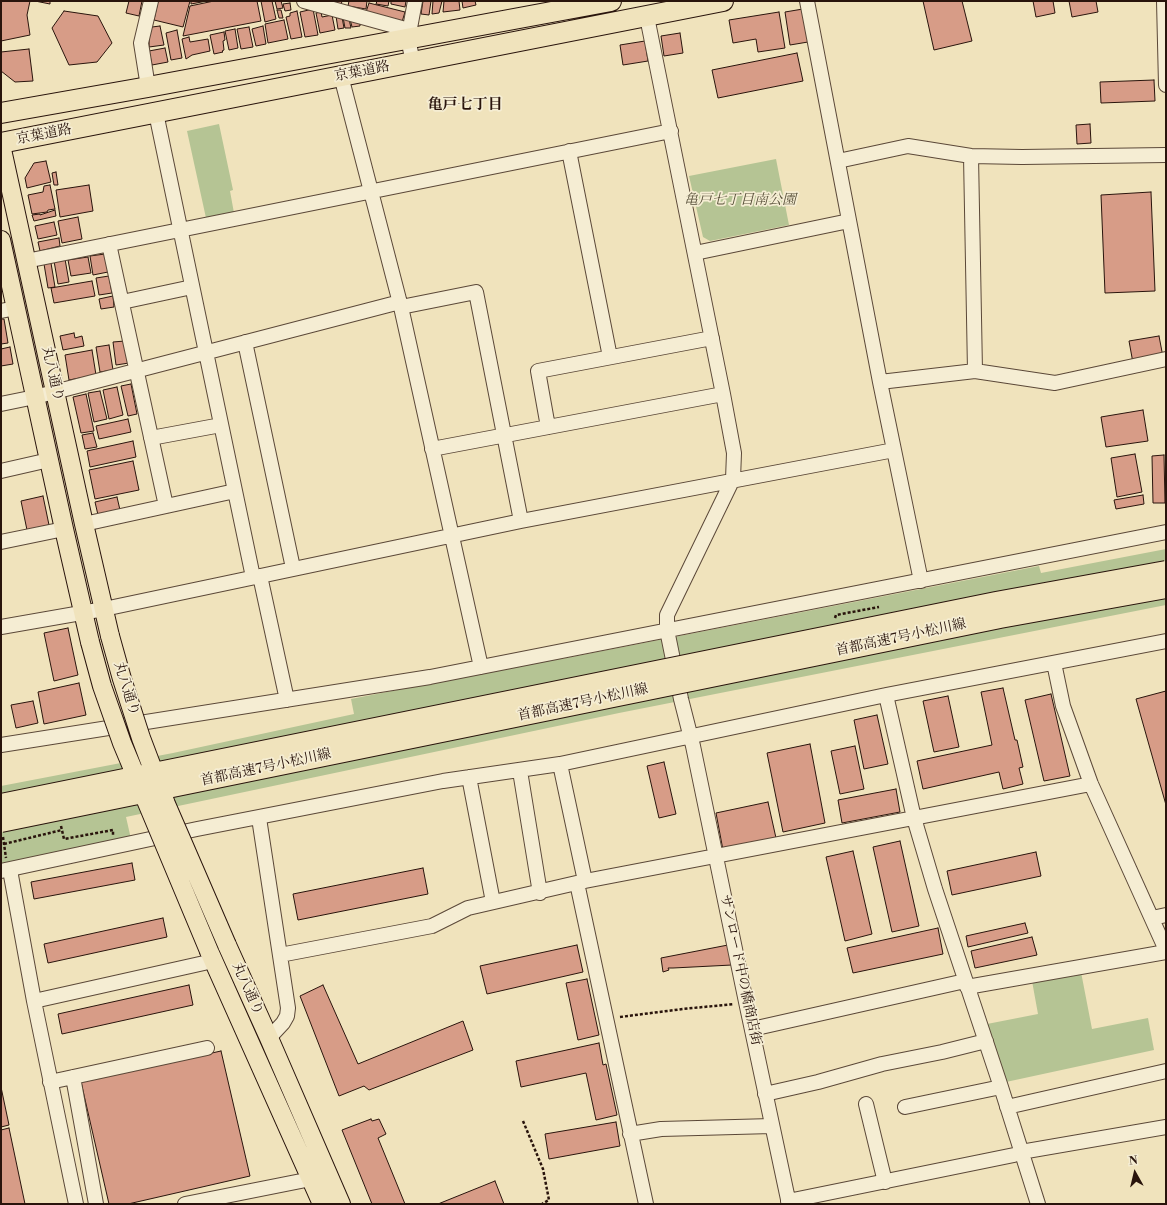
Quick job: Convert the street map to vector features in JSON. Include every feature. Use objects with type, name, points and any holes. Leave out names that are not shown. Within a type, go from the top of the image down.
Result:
[{"type":"highway","name":"京葉道路","points":[[1,113],[148,87],[408,34],[611,1]]},
{"type":"highway","name":"京葉道路","points":[[1,144],[723,1]]},
{"type":"highway","name":"首都高速7号小松川線","points":[[1,804],[981,605],[1166,571]]},
{"type":"highway","name":"首都高速7号小松川線","points":[[2,829],[1000,618],[1166,588]]},
{"type":"main road","name":"丸八通り","points":[[1,144],[84,524],[110,636],[122,679],[141,738],[166,804],[226,945],[269,1038],[340,1204]]},
{"type":"main road","name":"丸八通り","points":[[1,240],[8,310],[35,397],[83,613],[102,686],[122,743],[211,956],[322,1204]]},
{"type":"street","points":[[148,87],[141,42],[151,1]]},
{"type":"street","points":[[304,1],[408,34]]},
{"type":"street","points":[[413,62],[408,34],[415,1]]},
{"type":"street","points":[[807,1],[880,382],[921,581]]},
{"type":"street","points":[[1164,1],[1166,85]]},
{"type":"street","points":[[647,17],[671,131],[734,453],[733,479]]},
{"type":"street","points":[[342,76],[400,305],[481,667]]},
{"type":"street","points":[[156,113],[235,491],[287,700]]},
{"type":"street","points":[[26,261],[671,131]]},
{"type":"street","points":[[838,161],[908,146],[971,156],[1022,157],[1166,155]]},
{"type":"street","points":[[569,151],[610,357]]},
{"type":"street","points":[[971,156],[975,371]]},
{"type":"street","points":[[695,253],[849,221]]},
{"type":"street","points":[[109,244],[166,506]]},
{"type":"street","points":[[122,302],[192,287]]},
{"type":"street","points":[[1,404],[35,397],[245,342],[400,305],[476,292],[521,520]]},
{"type":"street","points":[[548,427],[538,371],[712,338]]},
{"type":"street","points":[[245,342],[293,568]]},
{"type":"street","points":[[880,382],[975,371],[1055,383],[1166,359]]},
{"type":"street","points":[[432,449],[723,394]]},
{"type":"street","points":[[151,438],[221,424]]},
{"type":"street","points":[[1,627],[104,609],[521,520],[894,450]]},
{"type":"street","points":[[1,471],[49,460]]},
{"type":"street","name":"サンロード中の橋商店街","points":[[733,479],[667,614],[667,630],[691,736],[787,1203]]},
{"type":"street","points":[[84,524],[235,491]]},
{"type":"street","points":[[1,542],[64,529]]},
{"type":"street","points":[[1,745],[287,700],[481,667],[1166,532]]},
{"type":"street","points":[[76,1204],[6,870],[443,781],[560,764],[886,695],[1166,641]]},
{"type":"street","points":[[752,1029],[966,984],[1166,951],[1091,784],[1063,706],[1054,663]]},
{"type":"street","points":[[886,695],[914,818],[935,889],[1001,1087],[1018,1154],[1038,1204]]},
{"type":"street","points":[[560,764],[607,1019],[630,1134],[646,1204]]},
{"type":"street","points":[[520,771],[540,893]]},
{"type":"street","points":[[469,778],[493,902]]},
{"type":"street","points":[[280,955],[432,926],[468,908],[540,893],[581,882],[1091,784]]},
{"type":"street","points":[[259,818],[288,1008],[287,1016],[283,1023],[269,1038]]},
{"type":"street","points":[[1152,918],[1166,915]]},
{"type":"street","points":[[34,1000],[211,956]]},
{"type":"street","points":[[765,1094],[818,1082],[882,1064],[942,1052],[986,1041]]},
{"type":"street","points":[[50,1082],[207,1048]]},
{"type":"street","points":[[1007,1107],[1166,1071]]},
{"type":"street","points":[[73,1077],[96,1204]]},
{"type":"street","points":[[905,1108],[1001,1087]]},
{"type":"street","points":[[866,1104],[885,1182]]},
{"type":"street","points":[[630,1134],[661,1129],[772,1126]]},
{"type":"street","points":[[787,1203],[1018,1154],[1166,1127]]},
{"type":"street","points":[[185,1204],[311,1179]]},
{"type":"path","points":[[61,823],[64,839],[113,830],[115,847]]},
{"type":"path","points":[[2,829],[6,870]]},
{"type":"path","points":[[4,844],[62,830]]},
{"type":"path","points":[[607,1019],[746,1002]]},
{"type":"path","points":[[522,1121],[543,1169],[549,1200],[542,1204]]},
{"type":"green space","points":[[219,124],[233,190],[230,191],[234,213],[206,218],[187,131]]},
{"type":"green space","name":"亀戸七丁目南公園","points":[[776,159],[789,225],[710,241],[703,237],[689,176]]},
{"type":"green space","points":[[1166,549],[1166,605],[619,713],[126,817],[131,839],[1,866],[1,786],[173,753],[354,714],[351,699],[1039,566],[1041,573]]},
{"type":"green space","points":[[1081,972],[1092,1029],[1148,1018],[1154,1050],[1006,1082],[987,1024],[1038,1014],[1032,981]]},
{"type":"building","points":[[1,1],[30,1],[27,15],[30,35],[1,41]]},
{"type":"building","points":[[35,1],[50,1],[50,4]]},
{"type":"building","points":[[129,1],[142,1],[139,16],[126,13]]},
{"type":"building","points":[[158,1],[190,1],[183,27],[154,20]]},
{"type":"building","points":[[191,1],[207,1],[191,4]]},
{"type":"building","points":[[214,1],[257,1],[261,21],[183,36],[190,6]]},
{"type":"building","points":[[261,1],[272,1],[276,19],[265,22]]},
{"type":"building","points":[[275,1],[281,1],[283,8],[277,9]]},
{"type":"building","points":[[327,1],[342,1],[341,5]]},
{"type":"building","points":[[349,1],[367,1],[366,9],[348,6]]},
{"type":"building","points":[[377,1],[389,1],[388,6],[376,4]]},
{"type":"building","points":[[391,1],[406,1],[405,7],[391,4]]},
{"type":"building","points":[[423,1],[431,1],[429,15],[421,14]]},
{"type":"building","points":[[433,1],[442,1],[439,13],[432,14]]},
{"type":"building","points":[[444,1],[459,1],[460,10],[443,12]]},
{"type":"building","points":[[462,1],[475,1],[476,5],[463,8]]},
{"type":"building","points":[[923,1],[962,1],[972,41],[934,50]]},
{"type":"building","points":[[1033,1],[1053,1],[1055,13],[1036,17]]},
{"type":"building","points":[[1069,1],[1096,1],[1098,12],[1072,17]]},
{"type":"building","points":[[290,3],[291,10],[285,11],[283,4]]},
{"type":"building","points":[[369,3],[405,12],[402,22],[366,12]]},
{"type":"building","points":[[313,9],[318,35],[305,37],[300,12]]},
{"type":"building","points":[[803,9],[808,42],[790,45],[785,12]]},
{"type":"building","points":[[277,10],[281,10],[283,18],[279,18]]},
{"type":"building","points":[[64,11],[98,16],[112,43],[97,62],[69,65],[52,28]]},
{"type":"building","points":[[297,11],[302,37],[291,39],[286,17],[290,16],[290,13]]},
{"type":"building","points":[[321,12],[322,17],[332,15],[335,30],[320,33],[316,13]]},
{"type":"building","points":[[779,12],[785,48],[758,52],[756,39],[733,43],[729,20]]},
{"type":"building","points":[[336,16],[342,17],[344,28],[338,29]]},
{"type":"building","points":[[343,17],[349,19],[351,28],[345,28]]},
{"type":"building","points":[[350,19],[360,21],[360,26],[352,27]]},
{"type":"building","points":[[284,20],[288,39],[268,43],[265,24]]},
{"type":"building","points":[[160,26],[164,45],[149,47],[149,35],[152,27]]},
{"type":"building","points":[[263,26],[266,44],[256,46],[252,29]]},
{"type":"building","points":[[249,27],[253,47],[241,49],[237,29]]},
{"type":"building","points":[[235,29],[238,48],[229,50],[225,31]]},
{"type":"building","points":[[177,30],[182,58],[171,60],[166,33]]},
{"type":"building","points":[[224,32],[224,50],[222,51],[223,52],[214,54],[210,35]]},
{"type":"building","points":[[680,33],[683,53],[664,56],[661,36]]},
{"type":"building","points":[[189,37],[190,42],[208,39],[210,51],[192,55],[186,59],[182,39]]},
{"type":"building","points":[[645,41],[648,61],[623,65],[620,45]]},
{"type":"building","points":[[165,48],[168,62],[152,65],[149,51]]},
{"type":"building","points":[[29,49],[33,81],[15,82],[1,71],[1,52]]},
{"type":"building","points":[[797,53],[803,81],[718,98],[712,70]]},
{"type":"building","points":[[1154,80],[1155,101],[1101,103],[1100,82]]},
{"type":"building","points":[[1090,124],[1091,143],[1077,144],[1076,125]]},
{"type":"building","points":[[46,161],[51,182],[27,188],[25,178],[34,163]]},
{"type":"building","points":[[56,172],[58,185],[54,185],[52,173]]},
{"type":"building","points":[[50,185],[55,209],[48,210],[47,212],[32,214],[28,195],[43,192],[44,186]]},
{"type":"building","points":[[89,185],[93,211],[60,217],[56,190]]},
{"type":"building","points":[[1151,192],[1155,291],[1105,293],[1101,195]]},
{"type":"building","points":[[55,210],[56,216],[34,221],[32,215],[40,215]]},
{"type":"building","points":[[78,217],[82,239],[62,243],[58,221]]},
{"type":"building","points":[[54,222],[57,235],[38,239],[35,226]]},
{"type":"building","points":[[59,238],[60,246],[40,251],[38,242]]},
{"type":"building","points":[[105,254],[108,272],[93,275],[90,256]]},
{"type":"building","points":[[88,257],[91,273],[71,276],[68,260]]},
{"type":"building","points":[[65,259],[69,282],[58,284],[54,261]]},
{"type":"building","points":[[51,263],[55,287],[48,288],[44,264]]},
{"type":"building","points":[[109,276],[112,293],[99,295],[96,278]]},
{"type":"building","points":[[92,281],[95,296],[54,303],[51,288]]},
{"type":"building","points":[[113,296],[114,307],[101,309],[99,299]]},
{"type":"building","points":[[1,319],[4,319],[8,343],[1,344]]},
{"type":"building","points":[[74,333],[75,338],[82,336],[84,346],[63,350],[60,336]]},
{"type":"building","points":[[1159,336],[1163,357],[1133,363],[1129,341]]},
{"type":"building","points":[[125,341],[129,363],[116,365],[113,342]]},
{"type":"building","points":[[109,345],[113,370],[100,372],[96,347]]},
{"type":"building","points":[[10,347],[13,364],[1,366],[1,349]]},
{"type":"building","points":[[92,350],[96,375],[69,380],[65,355]]},
{"type":"building","points":[[131,384],[137,414],[128,416],[121,386]]},
{"type":"building","points":[[117,387],[123,415],[109,419],[103,390]]},
{"type":"building","points":[[100,391],[107,419],[94,422],[88,393]]},
{"type":"building","points":[[86,394],[94,431],[81,433],[73,397]]},
{"type":"building","points":[[1143,410],[1148,441],[1106,447],[1101,417]]},
{"type":"building","points":[[128,419],[131,432],[99,439],[96,426]]},
{"type":"building","points":[[93,433],[97,447],[85,449],[82,435]]},
{"type":"building","points":[[133,441],[136,457],[90,467],[87,451]]},
{"type":"building","points":[[1135,454],[1142,492],[1117,497],[1111,458]]},
{"type":"building","points":[[1164,455],[1165,503],[1153,503],[1152,456]]},
{"type":"building","points":[[133,461],[139,490],[95,499],[89,470]]},
{"type":"building","points":[[1143,495],[1144,504],[1116,509],[1114,500]]},
{"type":"building","points":[[43,496],[49,525],[27,530],[21,501]]},
{"type":"building","points":[[117,497],[120,510],[98,515],[95,502]]},
{"type":"building","points":[[68,628],[78,675],[54,681],[44,633]]},
{"type":"building","points":[[79,683],[86,715],[44,724],[38,692]]},
{"type":"building","points":[[1003,688],[1023,767],[1019,768],[1023,784],[1003,789],[999,772],[923,789],[917,761],[992,745],[981,692]]},
{"type":"building","points":[[1166,691],[1166,805],[1136,699]]},
{"type":"building","points":[[1051,694],[1070,776],[1044,781],[1025,700]]},
{"type":"building","points":[[948,696],[959,747],[934,752],[923,701]]},
{"type":"building","points":[[33,701],[38,723],[16,728],[11,705]]},
{"type":"building","points":[[877,715],[888,764],[864,769],[854,720]]},
{"type":"building","points":[[810,744],[825,823],[783,832],[767,753]]},
{"type":"building","points":[[855,746],[864,789],[840,794],[831,751]]},
{"type":"building","points":[[664,762],[676,814],[659,818],[647,766]]},
{"type":"building","points":[[896,789],[900,812],[842,823],[838,800]]},
{"type":"building","points":[[768,802],[776,838],[723,850],[716,813]]},
{"type":"building","points":[[900,841],[919,926],[892,932],[873,847]]},
{"type":"building","points":[[853,851],[872,934],[845,941],[826,857]]},
{"type":"building","points":[[1036,852],[1041,876],[952,895],[947,871]]},
{"type":"building","points":[[132,863],[135,880],[34,899],[31,882]]},
{"type":"building","points":[[423,868],[428,894],[298,920],[293,894]]},
{"type":"building","points":[[163,918],[167,937],[48,963],[44,944]]},
{"type":"building","points":[[1025,923],[1028,933],[968,947],[966,936]]},
{"type":"building","points":[[938,928],[943,954],[853,973],[847,948]]},
{"type":"building","points":[[1032,937],[1037,955],[975,968],[971,951]]},
{"type":"building","points":[[577,945],[583,972],[487,994],[480,966]]},
{"type":"building","points":[[728,945],[732,965],[668,968],[669,970],[663,972],[661,958]]},
{"type":"building","points":[[587,979],[599,1035],[578,1040],[566,983]]},
{"type":"building","points":[[189,985],[193,1005],[62,1034],[58,1014]]},
{"type":"building","points":[[323,985],[358,1064],[463,1021],[473,1050],[369,1090],[364,1086],[339,1096],[300,996]]},
{"type":"building","points":[[599,1043],[603,1065],[606,1064],[617,1115],[596,1120],[586,1073],[521,1087],[516,1061]]},
{"type":"building","points":[[221,1051],[250,1176],[128,1204],[109,1204],[81,1082]]},
{"type":"building","points":[[1,1087],[9,1125],[1,1127]]},
{"type":"building","points":[[371,1119],[372,1121],[379,1119],[386,1134],[378,1138],[405,1204],[372,1204],[342,1130]]},
{"type":"building","points":[[616,1122],[620,1146],[549,1159],[545,1134]]},
{"type":"building","points":[[9,1128],[25,1204],[1,1204],[1,1130]]},
{"type":"building","points":[[495,1181],[504,1204],[438,1204]]},
{"type":"district","name":"亀戸七丁目","points":[[465,105]]}]
